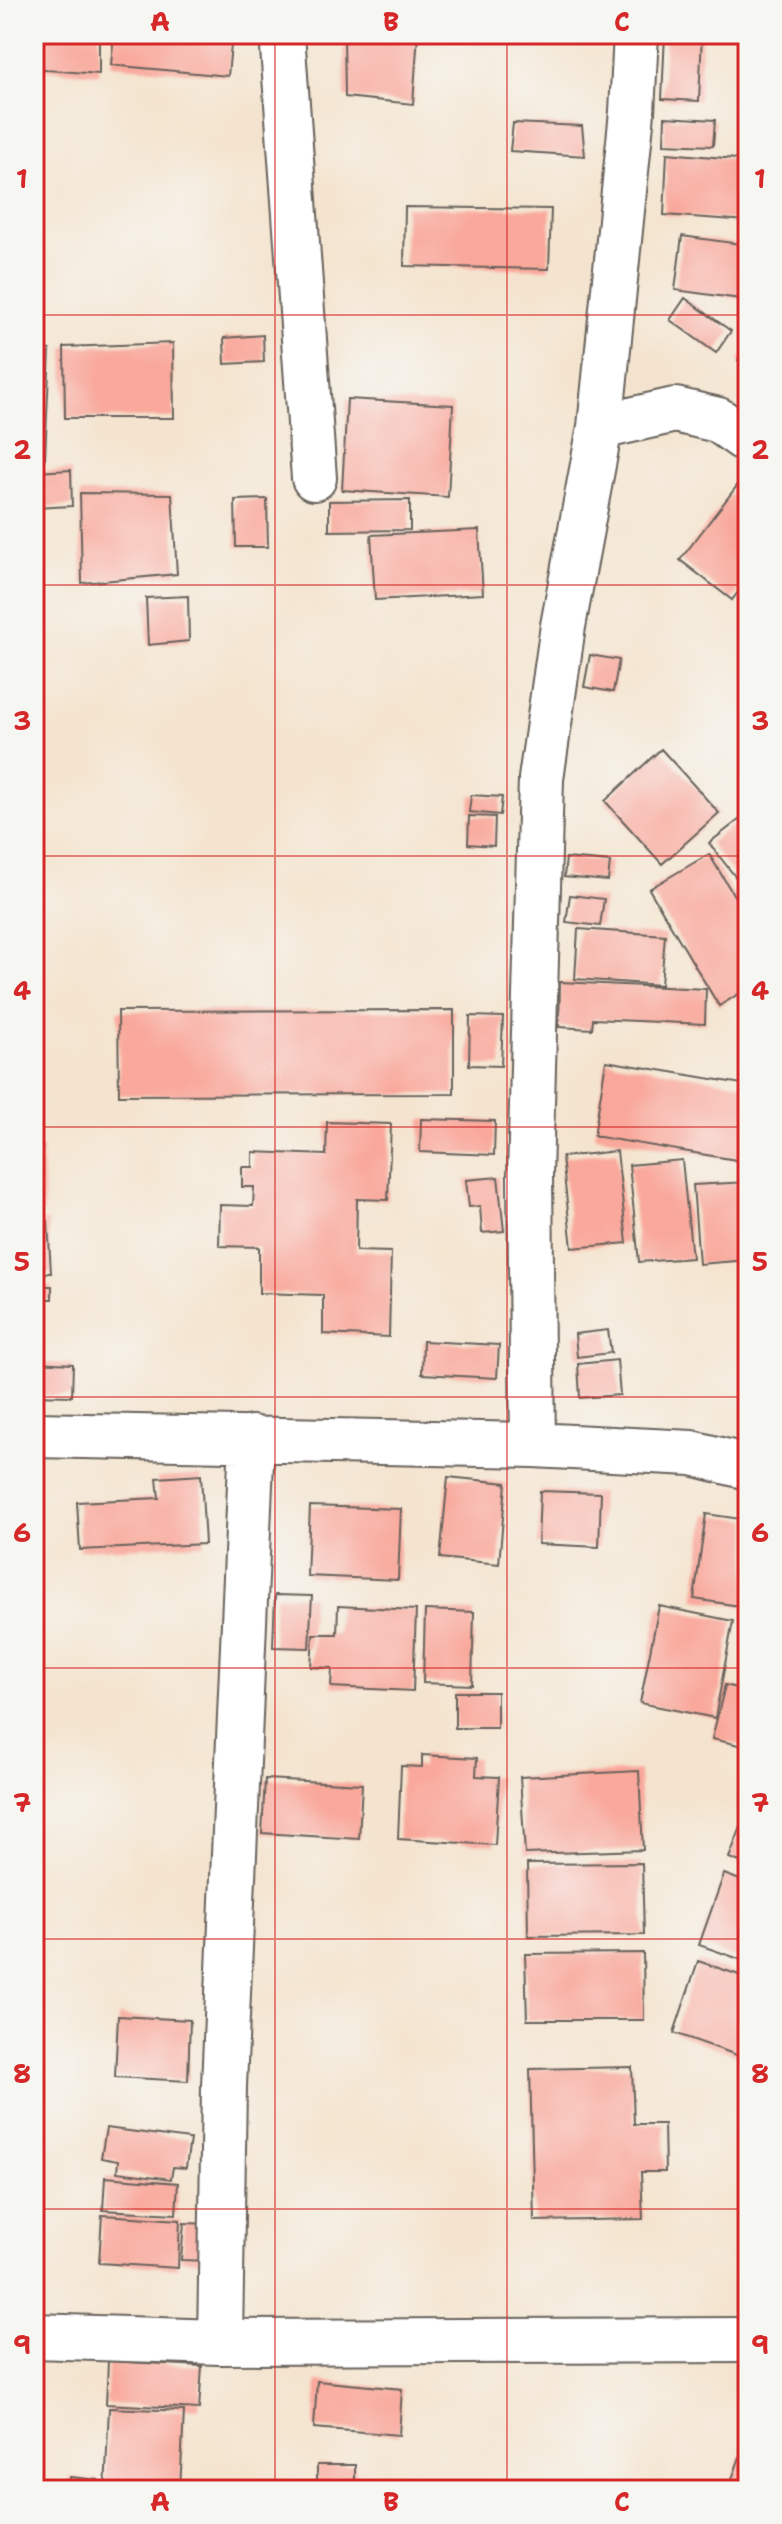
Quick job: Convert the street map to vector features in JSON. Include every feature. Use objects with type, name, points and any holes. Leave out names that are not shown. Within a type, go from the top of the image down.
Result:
[{"type":"street","points":[[282,34],[314,478]]},
{"type":"street","points":[[533,1445],[530,1176],[541,779],[563,626],[600,427],[632,112],[636,34]]},
{"type":"street","points":[[600,427],[675,410],[718,420],[748,441]]},
{"type":"street","points":[[34,1435],[533,1445],[692,1453],[748,1467]]},
{"type":"street","points":[[220,2342],[224,2086],[252,1438]]},
{"type":"street","points":[[34,2336],[220,2342],[748,2340]]},
{"type":"building","points":[[34,34],[99,34],[99,74],[34,69]]},
{"type":"building","points":[[114,34],[232,34],[228,76],[111,65]]},
{"type":"building","points":[[344,34],[418,34],[413,104],[345,97]]},
{"type":"building","points":[[665,34],[702,34],[699,101],[662,99]]},
{"type":"building","points":[[665,117],[715,120],[713,146],[664,144]]},
{"type":"building","points":[[513,123],[582,126],[585,156],[510,151]]},
{"type":"building","points":[[667,153],[748,160],[748,221],[664,215]]},
{"type":"building","points":[[405,207],[551,209],[549,269],[404,266]]},
{"type":"building","points":[[682,236],[748,245],[748,300],[675,290]]},
{"type":"building","points":[[685,298],[731,331],[716,353],[670,320]]},
{"type":"building","points":[[263,335],[264,362],[225,364],[224,338]]},
{"type":"building","points":[[173,343],[174,418],[65,418],[64,347]]},
{"type":"building","points":[[34,347],[50,350],[45,458],[34,458]]},
{"type":"building","points":[[748,348],[748,368],[738,360]]},
{"type":"building","points":[[347,399],[453,405],[448,497],[342,490]]},
{"type":"building","points":[[71,470],[72,506],[34,508],[34,472]]},
{"type":"building","points":[[740,482],[748,488],[748,579],[732,600],[680,560]]},
{"type":"building","points":[[80,493],[172,494],[177,574],[82,583]]},
{"type":"building","points":[[267,499],[268,547],[236,547],[235,500]]},
{"type":"building","points":[[410,500],[410,530],[329,531],[329,501]]},
{"type":"building","points":[[479,530],[483,594],[375,600],[371,535]]},
{"type":"building","points":[[188,596],[189,641],[148,645],[146,598]]},
{"type":"building","points":[[590,655],[619,660],[613,692],[584,687]]},
{"type":"building","points":[[661,749],[719,813],[662,864],[605,801]]},
{"type":"building","points":[[471,795],[502,797],[500,815],[469,812]]},
{"type":"building","points":[[748,813],[748,893],[709,843]]},
{"type":"building","points":[[469,816],[495,817],[494,846],[468,844]]},
{"type":"building","points":[[709,854],[748,919],[748,988],[719,1006],[649,889]]},
{"type":"building","points":[[566,858],[610,862],[608,881],[564,877]]},
{"type":"building","points":[[570,895],[604,899],[600,926],[566,922]]},
{"type":"building","points":[[578,929],[665,935],[661,985],[575,979]]},
{"type":"building","points":[[560,982],[706,989],[705,1024],[593,1019],[592,1029],[559,1027]]},
{"type":"building","points":[[454,1010],[454,1094],[119,1095],[118,1011]]},
{"type":"building","points":[[470,1016],[503,1017],[501,1066],[469,1065]]},
{"type":"building","points":[[606,1061],[748,1085],[748,1162],[594,1136]]},
{"type":"building","points":[[421,1119],[495,1121],[494,1155],[420,1152]]},
{"type":"building","points":[[327,1122],[391,1124],[388,1200],[357,1199],[356,1251],[391,1252],[389,1337],[323,1334],[323,1295],[259,1293],[259,1247],[219,1246],[220,1205],[253,1206],[254,1187],[242,1187],[242,1167],[253,1167],[253,1152],[326,1155]]},
{"type":"building","points":[[34,1147],[42,1147],[44,1213],[34,1214]]},
{"type":"building","points":[[617,1151],[627,1243],[572,1248],[562,1157]]},
{"type":"building","points":[[682,1160],[692,1258],[639,1262],[629,1165]]},
{"type":"building","points":[[498,1177],[504,1231],[482,1233],[480,1206],[469,1207],[466,1180]]},
{"type":"building","points":[[748,1182],[748,1260],[699,1264],[693,1185]]},
{"type":"building","points":[[34,1221],[48,1221],[51,1273],[38,1273],[39,1286],[52,1286],[52,1299],[34,1299]]},
{"type":"building","points":[[608,1330],[611,1353],[577,1357],[575,1334]]},
{"type":"building","points":[[423,1341],[499,1345],[497,1378],[422,1374]]},
{"type":"building","points":[[617,1360],[620,1395],[580,1398],[578,1364]]},
{"type":"building","points":[[34,1362],[73,1364],[72,1396],[34,1395]]},
{"type":"building","points":[[201,1475],[205,1544],[80,1550],[77,1502],[159,1498],[157,1478]]},
{"type":"building","points":[[448,1477],[506,1483],[499,1564],[440,1558]]},
{"type":"building","points":[[540,1491],[601,1493],[599,1547],[538,1544]]},
{"type":"building","points":[[310,1506],[401,1509],[398,1580],[307,1576]]},
{"type":"building","points":[[706,1514],[748,1520],[746,1607],[694,1599]]},
{"type":"building","points":[[275,1595],[312,1596],[309,1648],[273,1647]]},
{"type":"building","points":[[338,1606],[416,1610],[413,1691],[331,1687],[332,1668],[311,1667],[313,1634],[337,1634]]},
{"type":"building","points":[[659,1606],[733,1621],[715,1718],[640,1703]]},
{"type":"building","points":[[425,1610],[474,1612],[472,1685],[423,1683]]},
{"type":"building","points":[[747,1682],[748,1747],[712,1739],[725,1685],[745,1690]]},
{"type":"building","points":[[455,1692],[497,1692],[497,1728],[455,1728]]},
{"type":"building","points":[[422,1755],[477,1758],[476,1776],[499,1777],[495,1845],[398,1839],[401,1766],[422,1767]]},
{"type":"building","points":[[639,1771],[643,1850],[525,1854],[520,1777]]},
{"type":"building","points":[[265,1779],[362,1784],[359,1839],[262,1833]]},
{"type":"building","points":[[748,1809],[748,1865],[729,1858]]},
{"type":"building","points":[[642,1863],[644,1935],[528,1936],[527,1864]]},
{"type":"building","points":[[724,1874],[748,1883],[748,1962],[699,1945]]},
{"type":"building","points":[[643,1953],[644,2020],[527,2020],[525,1954]]},
{"type":"building","points":[[698,1961],[748,1978],[748,2059],[674,2033]]},
{"type":"building","points":[[118,2016],[190,2020],[188,2081],[115,2077]]},
{"type":"building","points":[[632,2067],[634,2124],[664,2124],[665,2172],[641,2172],[643,2219],[534,2221],[530,2069]]},
{"type":"building","points":[[106,2128],[190,2139],[186,2168],[173,2167],[171,2179],[117,2172],[118,2161],[101,2158]]},
{"type":"building","points":[[34,2130],[45,2131],[45,2159],[34,2159]]},
{"type":"building","points":[[105,2177],[178,2183],[176,2214],[103,2210]]},
{"type":"building","points":[[102,2215],[180,2220],[178,2268],[99,2263]]},
{"type":"building","points":[[184,2223],[212,2224],[210,2261],[181,2260]]},
{"type":"building","points":[[34,2263],[37,2263],[38,2297],[34,2297]]},
{"type":"building","points":[[108,2361],[202,2366],[199,2409],[106,2404]]},
{"type":"building","points":[[317,2381],[402,2389],[399,2435],[314,2428]]},
{"type":"building","points":[[109,2408],[184,2411],[180,2490],[105,2490]]},
{"type":"building","points":[[748,2435],[748,2490],[728,2490]]},
{"type":"building","points":[[317,2465],[355,2465],[355,2487],[389,2487],[389,2490],[317,2490]]},
{"type":"building","points":[[70,2477],[98,2480],[96,2490],[68,2490]]}]
